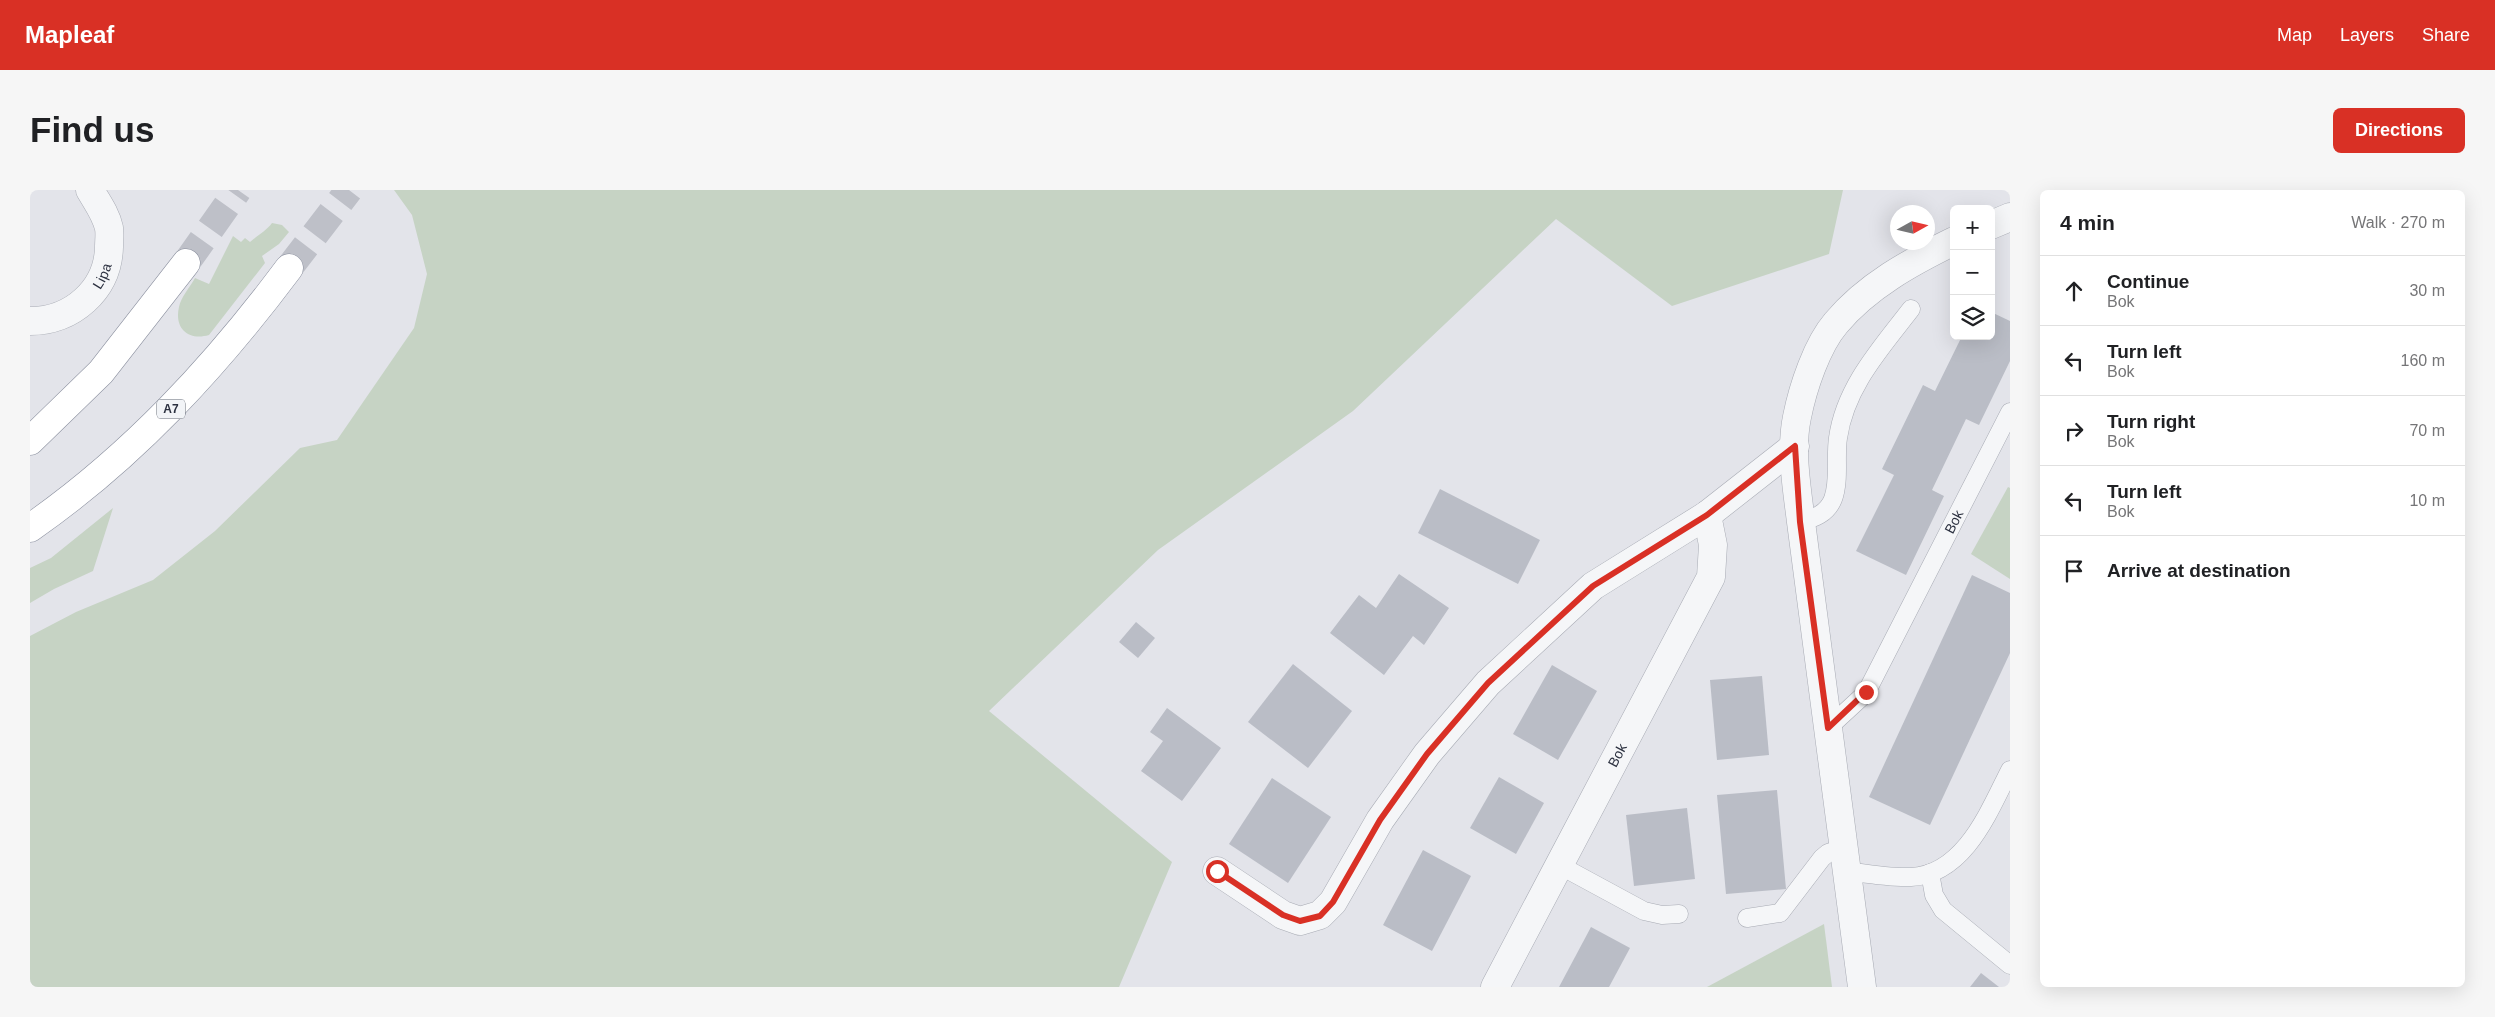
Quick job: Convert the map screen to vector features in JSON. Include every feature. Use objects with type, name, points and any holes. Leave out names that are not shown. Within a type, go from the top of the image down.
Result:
[{"type":"highway","points":[[30,441],[101,372],[186,263]]},
{"type":"highway","name":"A7","points":[[30,528],[51,514],[156,425],[202,377],[245,327],[290,268]]},
{"type":"street","name":"Lipa","points":[[30,321],[64,315],[88,299],[103,277],[109,259],[109,229],[101,207],[90,190]]},
{"type":"street","points":[[1995,223],[2010,217]]},
{"type":"street","points":[[1862,987],[1800,522],[1795,446],[1797,418],[1816,355],[1835,323],[1862,297],[1893,274],[1950,243]]},
{"type":"street","points":[[1217,871],[1283,915],[1300,921],[1320,916],[1333,902],[1380,820],[1427,754],[1488,683],[1593,586],[1707,515],[1795,446]]},
{"type":"street","name":"Bok","points":[[1495,987],[1711,577],[1713,546],[1707,515]]},
{"type":"lane","points":[[1800,522],[1819,517],[1833,500],[1836,486],[1838,438],[1853,389],[1874,356],[1911,309]]},
{"type":"lane","name":"Bok","points":[[1828,728],[1866,692],[2010,412]]},
{"type":"lane","points":[[1747,918],[1780,914],[1822,858],[1828,853],[1888,877],[1913,877],[1930,873],[1953,861],[1972,838],[1990,811],[2010,770]]},
{"type":"lane","points":[[1559,864],[1644,911],[1662,915],[1679,914]]},
{"type":"lane","points":[[1930,873],[1934,895],[1944,910],[2010,966]]},
{"type":"green space","points":[[394,190],[1843,190],[1829,254],[1672,306],[1556,219],[1353,411],[1158,550],[989,711],[1172,862],[1119,987],[30,987],[30,636],[76,612],[153,580],[215,531],[300,448],[337,440],[414,328],[427,274],[412,215]]},
{"type":"green space","points":[[272,223],[282,225],[289,232],[279,244],[262,256],[265,263],[209,335],[195,336],[184,331],[179,321],[179,307],[195,278],[209,284],[233,236],[241,242],[245,238],[250,242]]},
{"type":"green space","points":[[2008,487],[2010,488],[2010,579],[1971,554]]},
{"type":"green space","points":[[113,508],[93,571],[54,589],[30,603],[30,568],[51,558]]},
{"type":"green space","points":[[1824,924],[1832,987],[1707,987]]},
{"type":"building","points":[[1995,314],[2010,321],[2010,361],[1979,425],[1966,419],[1932,490],[1944,496],[1906,575],[1856,551],[1894,475],[1882,469],[1923,385],[1935,391],[1960,340],[1995,340]]},
{"type":"building","points":[[1440,489],[1540,540],[1518,584],[1418,533]]},
{"type":"building","points":[[1399,574],[1449,608],[1424,645],[1413,636],[1384,675],[1330,633],[1359,595],[1376,608]]},
{"type":"building","points":[[1972,575],[2010,593],[2010,653],[1930,825],[1869,797]]},
{"type":"building","points":[[1136,622],[1155,638],[1138,658],[1119,642]]},
{"type":"building","points":[[1293,664],[1352,711],[1308,768],[1248,722]]},
{"type":"building","points":[[1552,665],[1597,691],[1558,760],[1513,734]]},
{"type":"building","points":[[1762,676],[1769,755],[1717,760],[1710,680]]},
{"type":"building","points":[[1167,708],[1221,748],[1182,801],[1141,771],[1163,741],[1150,732]]},
{"type":"building","points":[[1499,777],[1544,803],[1516,854],[1470,828]]},
{"type":"building","points":[[1272,778],[1331,817],[1288,883],[1229,844]]},
{"type":"building","points":[[1777,790],[1786,889],[1726,894],[1717,795]]},
{"type":"building","points":[[1687,808],[1695,879],[1634,886],[1626,815]]},
{"type":"building","points":[[1423,850],[1471,876],[1432,951],[1383,925]]},
{"type":"building","points":[[1591,927],[1630,948],[1609,987],[1559,987]]},
{"type":"building","points":[[1981,973],[1999,987],[1970,987]]},
{"type":"tunnel","points":[[186,263],[238,190]]},
{"type":"tunnel","points":[[289,268],[349,190]]},
{"type":"route","points":[[1217,871],[1283,915],[1300,921],[1320,916],[1333,902],[1380,820],[1427,754],[1488,683],[1544,629],[1593,586],[1651,548],[1707,515],[1795,446],[1800,522],[1828,728],[1866,692]]}]
